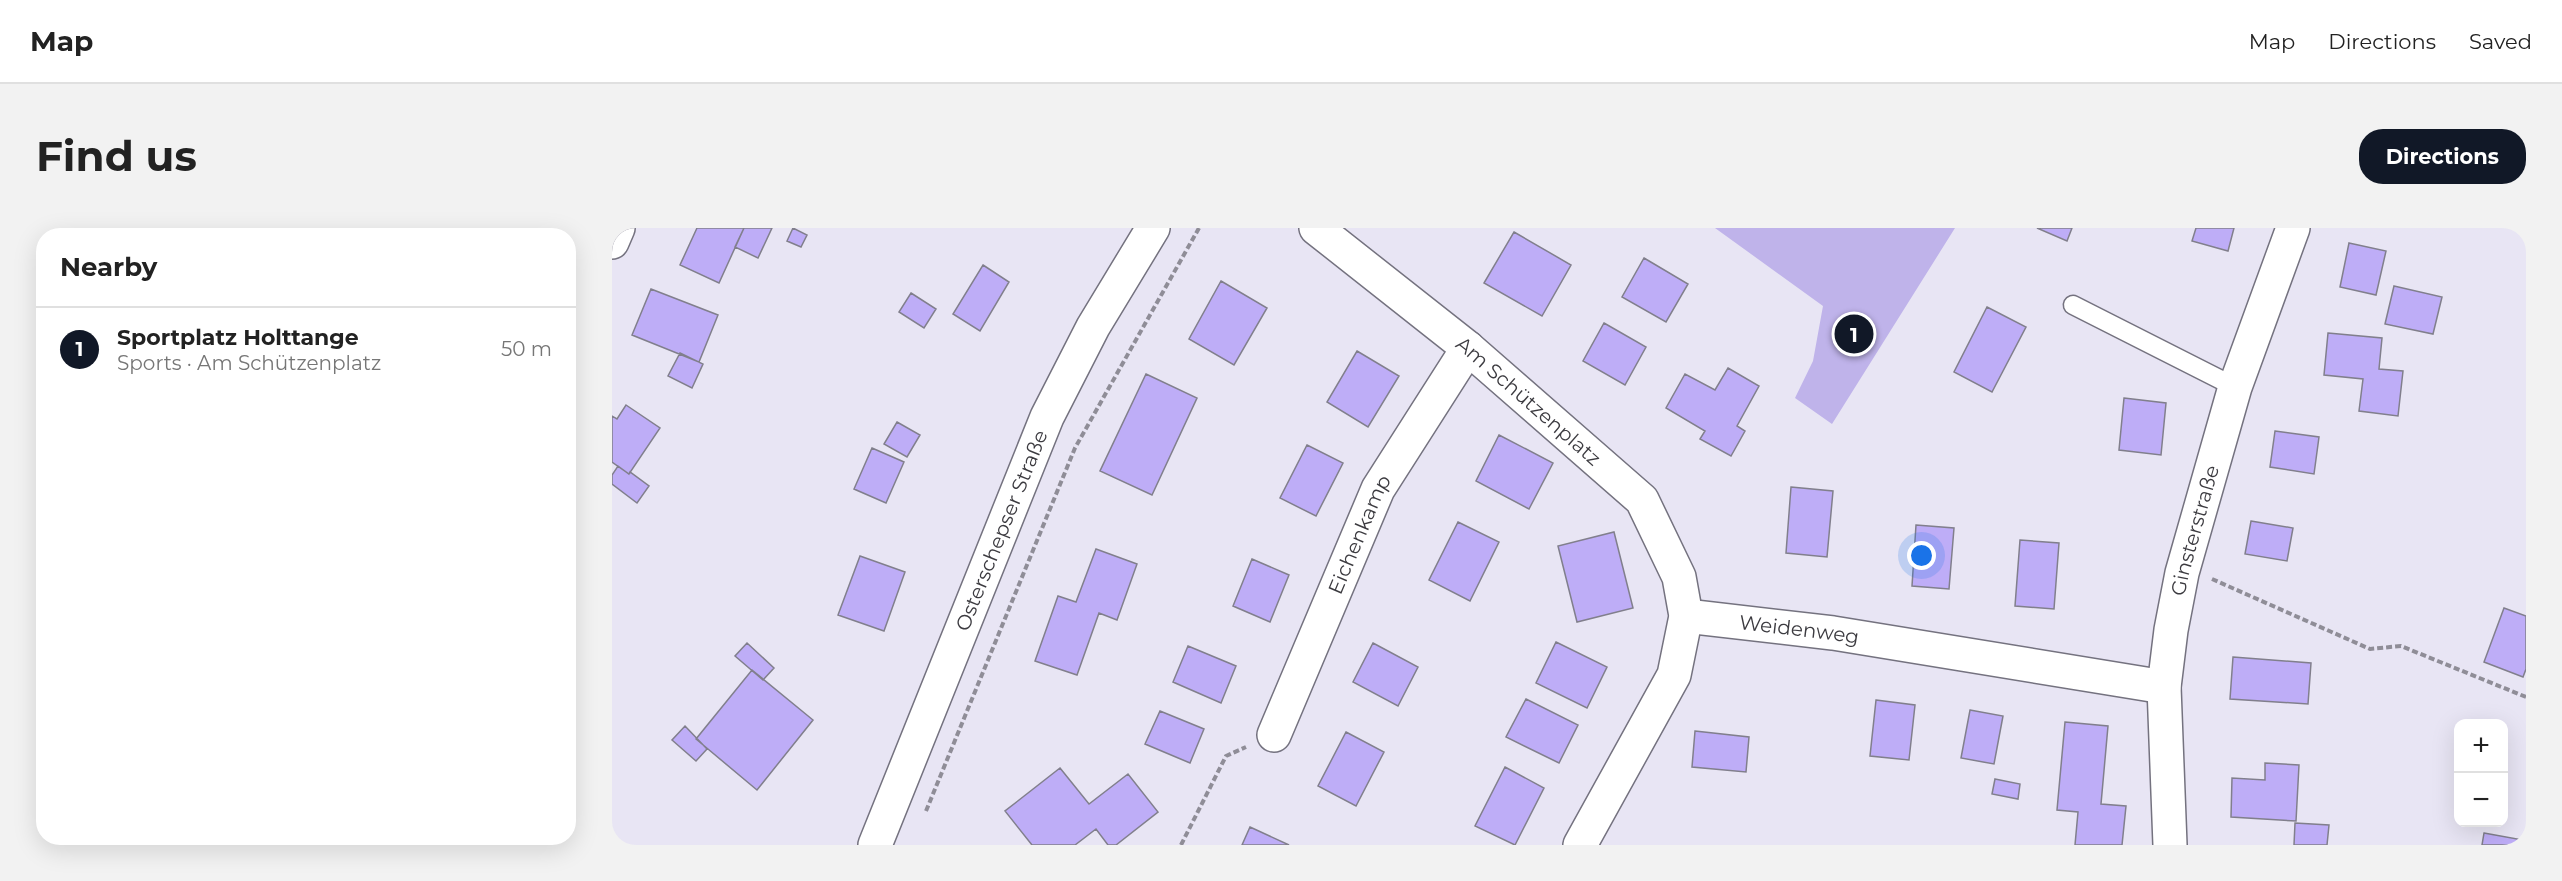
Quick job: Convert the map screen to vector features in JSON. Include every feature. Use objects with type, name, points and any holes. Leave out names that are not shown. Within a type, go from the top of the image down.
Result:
[{"type":"street","points":[[612,242],[618,228]]},
{"type":"street","name":"Osterschepser Straße","points":[[875,845],[1047,417],[1093,327],[1154,228]]},
{"type":"street","name":"Am Schützenplatz","points":[[1316,228],[1468,348],[1642,500],[1679,577],[1686,616]]},
{"type":"street","name":"Ginsterstraße","points":[[2170,845],[2164,687],[2171,630],[2182,573],[2235,387],[2293,228]]},
{"type":"street","name":"Eichenkamp","points":[[1274,735],[1378,489],[1468,348]]},
{"type":"street","points":[[1580,845],[1674,675],[1686,616]]},
{"type":"street","name":"Weidenweg","points":[[1686,616],[1833,633],[2164,687]]},
{"type":"lane","points":[[2073,305],[2235,387]]},
{"type":"path","points":[[926,812],[1075,448],[1199,228]]},
{"type":"path","points":[[2182,573],[2204,576],[2370,649],[2401,646],[2526,697]]},
{"type":"path","points":[[1180,845],[1226,756],[1274,735]]},
{"type":"shaded area","points":[[1715,228],[1955,228],[1832,424],[1795,398],[1813,361],[1823,306]]},
{"type":"building","points":[[697,228],[744,228],[719,283],[680,265]]},
{"type":"building","points":[[744,228],[772,228],[758,258],[735,247]]},
{"type":"building","points":[[793,228],[807,235],[801,247],[787,241]]},
{"type":"building","points":[[2037,228],[2072,228],[2067,241]]},
{"type":"building","points":[[2196,228],[2234,228],[2228,251],[2192,241]]},
{"type":"building","points":[[1514,232],[1571,265],[1542,316],[1484,283]]},
{"type":"building","points":[[2349,243],[2386,251],[2376,295],[2340,287]]},
{"type":"building","points":[[1644,258],[1688,284],[1666,322],[1622,297]]},
{"type":"building","points":[[983,265],[1009,282],[980,331],[953,314]]},
{"type":"building","points":[[1221,281],[1267,308],[1234,365],[1189,339]]},
{"type":"building","points":[[2394,286],[2442,297],[2433,334],[2385,324]]},
{"type":"building","points":[[651,289],[718,315],[699,362],[632,335]]},
{"type":"building","points":[[911,293],[936,309],[924,328],[899,312]]},
{"type":"building","points":[[1987,307],[2026,327],[1992,392],[1954,372]]},
{"type":"building","points":[[1604,323],[1646,347],[1625,385],[1583,361]]},
{"type":"building","points":[[2328,333],[2382,338],[2379,369],[2403,371],[2398,416],[2359,411],[2363,379],[2324,375]]},
{"type":"building","points":[[1357,351],[1399,376],[1368,427],[1327,402]]},
{"type":"building","points":[[680,353],[703,364],[692,388],[668,376]]},
{"type":"building","points":[[1728,368],[1759,386],[1737,426],[1745,431],[1731,456],[1700,439],[1705,431],[1666,408],[1685,374],[1715,390]]},
{"type":"building","points":[[1146,374],[1197,398],[1152,495],[1100,471]]},
{"type":"building","points":[[2124,398],[2166,403],[2161,455],[2119,450]]},
{"type":"building","points":[[626,405],[660,428],[629,474],[612,462],[612,416],[617,419]]},
{"type":"building","points":[[897,422],[920,435],[907,457],[884,444]]},
{"type":"building","points":[[2275,431],[2319,437],[2314,474],[2270,467]]},
{"type":"building","points":[[1499,435],[1553,463],[1529,509],[1476,481]]},
{"type":"building","points":[[1307,445],[1343,463],[1316,516],[1280,498]]},
{"type":"building","points":[[872,448],[904,462],[886,503],[854,489]]},
{"type":"building","points":[[618,466],[649,486],[637,503],[612,484],[612,475]]},
{"type":"building","points":[[1791,487],[1833,491],[1827,557],[1786,553]]},
{"type":"building","points":[[2251,521],[2293,528],[2287,561],[2245,554]]},
{"type":"building","points":[[1458,522],[1499,542],[1470,601],[1429,580]]},
{"type":"building","points":[[1916,525],[1954,528],[1949,589],[1912,586]]},
{"type":"building","points":[[1614,532],[1633,608],[1577,622],[1558,546]]},
{"type":"building","points":[[2020,540],[2059,543],[2054,609],[2015,606]]},
{"type":"building","points":[[1096,549],[1137,564],[1117,620],[1099,613],[1077,675],[1035,661],[1058,596],[1076,602]]},
{"type":"building","points":[[860,556],[905,572],[884,631],[838,615]]},
{"type":"building","points":[[1252,559],[1289,575],[1270,622],[1233,606]]},
{"type":"building","points":[[2504,608],[2526,616],[2526,669],[2523,677],[2484,662]]},
{"type":"building","points":[[1556,642],[1607,667],[1587,708],[1536,683]]},
{"type":"building","points":[[747,643],[774,668],[763,680],[735,656]]},
{"type":"building","points":[[1373,643],[1418,667],[1398,706],[1353,682]]},
{"type":"building","points":[[1188,646],[1236,666],[1221,703],[1173,682]]},
{"type":"building","points":[[2233,657],[2311,663],[2308,704],[2230,699]]},
{"type":"building","points":[[752,670],[813,720],[757,790],[696,739]]},
{"type":"building","points":[[1526,699],[1578,725],[1559,763],[1506,737]]},
{"type":"building","points":[[1876,700],[1915,705],[1909,760],[1870,756]]},
{"type":"building","points":[[1970,710],[2003,716],[1994,764],[1961,758]]},
{"type":"building","points":[[1160,711],[1204,729],[1190,763],[1145,744]]},
{"type":"building","points":[[2065,722],[2108,726],[2101,804],[2126,806],[2122,845],[2075,845],[2078,812],[2057,810]]},
{"type":"building","points":[[685,726],[707,749],[696,761],[672,740]]},
{"type":"building","points":[[1695,731],[1749,737],[1746,772],[1692,767]]},
{"type":"building","points":[[1346,732],[1384,752],[1356,806],[1318,786]]},
{"type":"building","points":[[2265,763],[2299,765],[2296,821],[2231,817],[2232,778],[2265,780]]},
{"type":"building","points":[[1505,767],[1544,788],[1515,845],[1475,826]]},
{"type":"building","points":[[1060,768],[1089,804],[1128,774],[1158,812],[1116,845],[1108,845],[1096,829],[1075,845],[1032,845],[1005,811]]},
{"type":"building","points":[[1995,779],[2020,784],[2018,799],[1992,794]]},
{"type":"building","points":[[2295,823],[2329,825],[2327,845],[2294,845]]},
{"type":"building","points":[[1250,827],[1289,845],[1242,845]]},
{"type":"building","points":[[2484,833],[2523,840],[2522,845],[2482,845]]},
{"type":"place","name":"Sportplatz Holttange","points":[[1854,334]]}]
